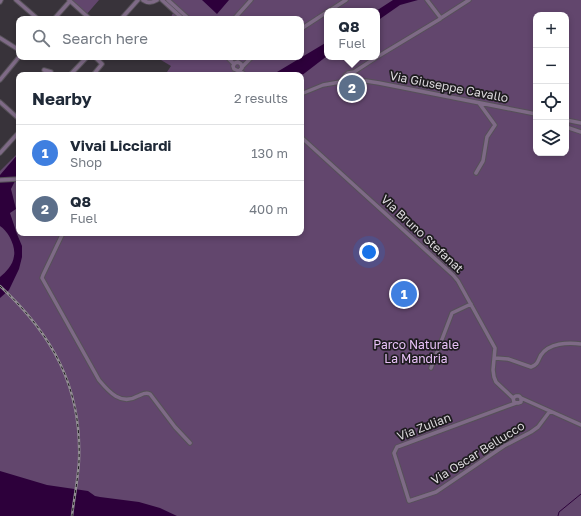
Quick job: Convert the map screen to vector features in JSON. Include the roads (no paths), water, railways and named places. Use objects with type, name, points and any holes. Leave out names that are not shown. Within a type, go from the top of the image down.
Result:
[{"type":"street","points":[[16,0],[35,16]]},
{"type":"street","points":[[124,16],[138,0]]},
{"type":"street","points":[[142,0],[146,2],[154,2],[158,0]]},
{"type":"street","points":[[162,0],[167,2],[185,16]]},
{"type":"street","points":[[237,16],[251,0]]},
{"type":"street","points":[[334,8],[346,0]]},
{"type":"street","points":[[427,0],[440,18]]},
{"type":"street","points":[[380,55],[469,0]]},
{"type":"street","points":[[56,16],[69,1],[86,16]]},
{"type":"street","points":[[167,2],[180,16]]},
{"type":"street","points":[[304,27],[324,15]]},
{"type":"street","points":[[0,38],[16,48]]},
{"type":"street","points":[[0,80],[17,60]]},
{"type":"street","points":[[73,72],[84,60]]},
{"type":"street","points":[[95,72],[102,64],[98,60]]},
{"type":"street","points":[[229,60],[242,69]]},
{"type":"street","points":[[234,64],[234,69],[236,71],[242,69],[248,60]]},
{"type":"street","points":[[345,79],[348,82],[373,60]]},
{"type":"street","points":[[44,70],[51,72]]},
{"type":"street","points":[[304,93],[323,85],[345,79],[348,73],[353,77]]},
{"type":"street","name":"Via Giuseppe Cavallo","points":[[353,77],[358,81],[379,83],[533,113]]},
{"type":"street","points":[[0,102],[16,116]]},
{"type":"street","points":[[476,172],[483,161],[487,138],[495,125],[479,103]]},
{"type":"street","points":[[569,121],[581,123]]},
{"type":"street","points":[[569,128],[581,132]]},
{"type":"street","points":[[1,150],[16,135]]},
{"type":"street","name":"Via Bruno Stefanat","points":[[304,140],[453,274],[495,348],[493,370],[496,382],[515,399],[518,396],[521,400]]},
{"type":"street","points":[[0,180],[16,179]]},
{"type":"street","points":[[62,236],[42,278],[99,380],[110,393],[121,399],[128,400],[143,393],[150,394],[175,427],[190,443]]},
{"type":"street","points":[[431,368],[452,313],[471,304]]},
{"type":"street","points":[[495,358],[508,359],[531,367],[537,363],[544,351],[553,346],[563,344],[581,344]]},
{"type":"street","points":[[515,399],[530,401],[581,425]]},
{"type":"street","name":"Via Zulian","points":[[409,501],[394,454],[397,447],[511,405],[515,399]]},
{"type":"street","name":"Via Oscar Bellucco","points":[[409,501],[436,492],[504,446],[531,432],[538,427],[550,411]]},
{"type":"waterway","points":[[558,516],[559,512],[581,494]]},
{"type":"railway","points":[[0,286],[19,305],[49,344],[60,364],[69,386],[79,435],[79,461],[72,516]]},
{"type":"place","name":"Q8","points":[[352,88]]},
{"type":"place","name":"Vivai Licciardi","points":[[404,294]]},
{"type":"park label","name":"Parco Naturale La Mandria","points":[[416,352]]}]
